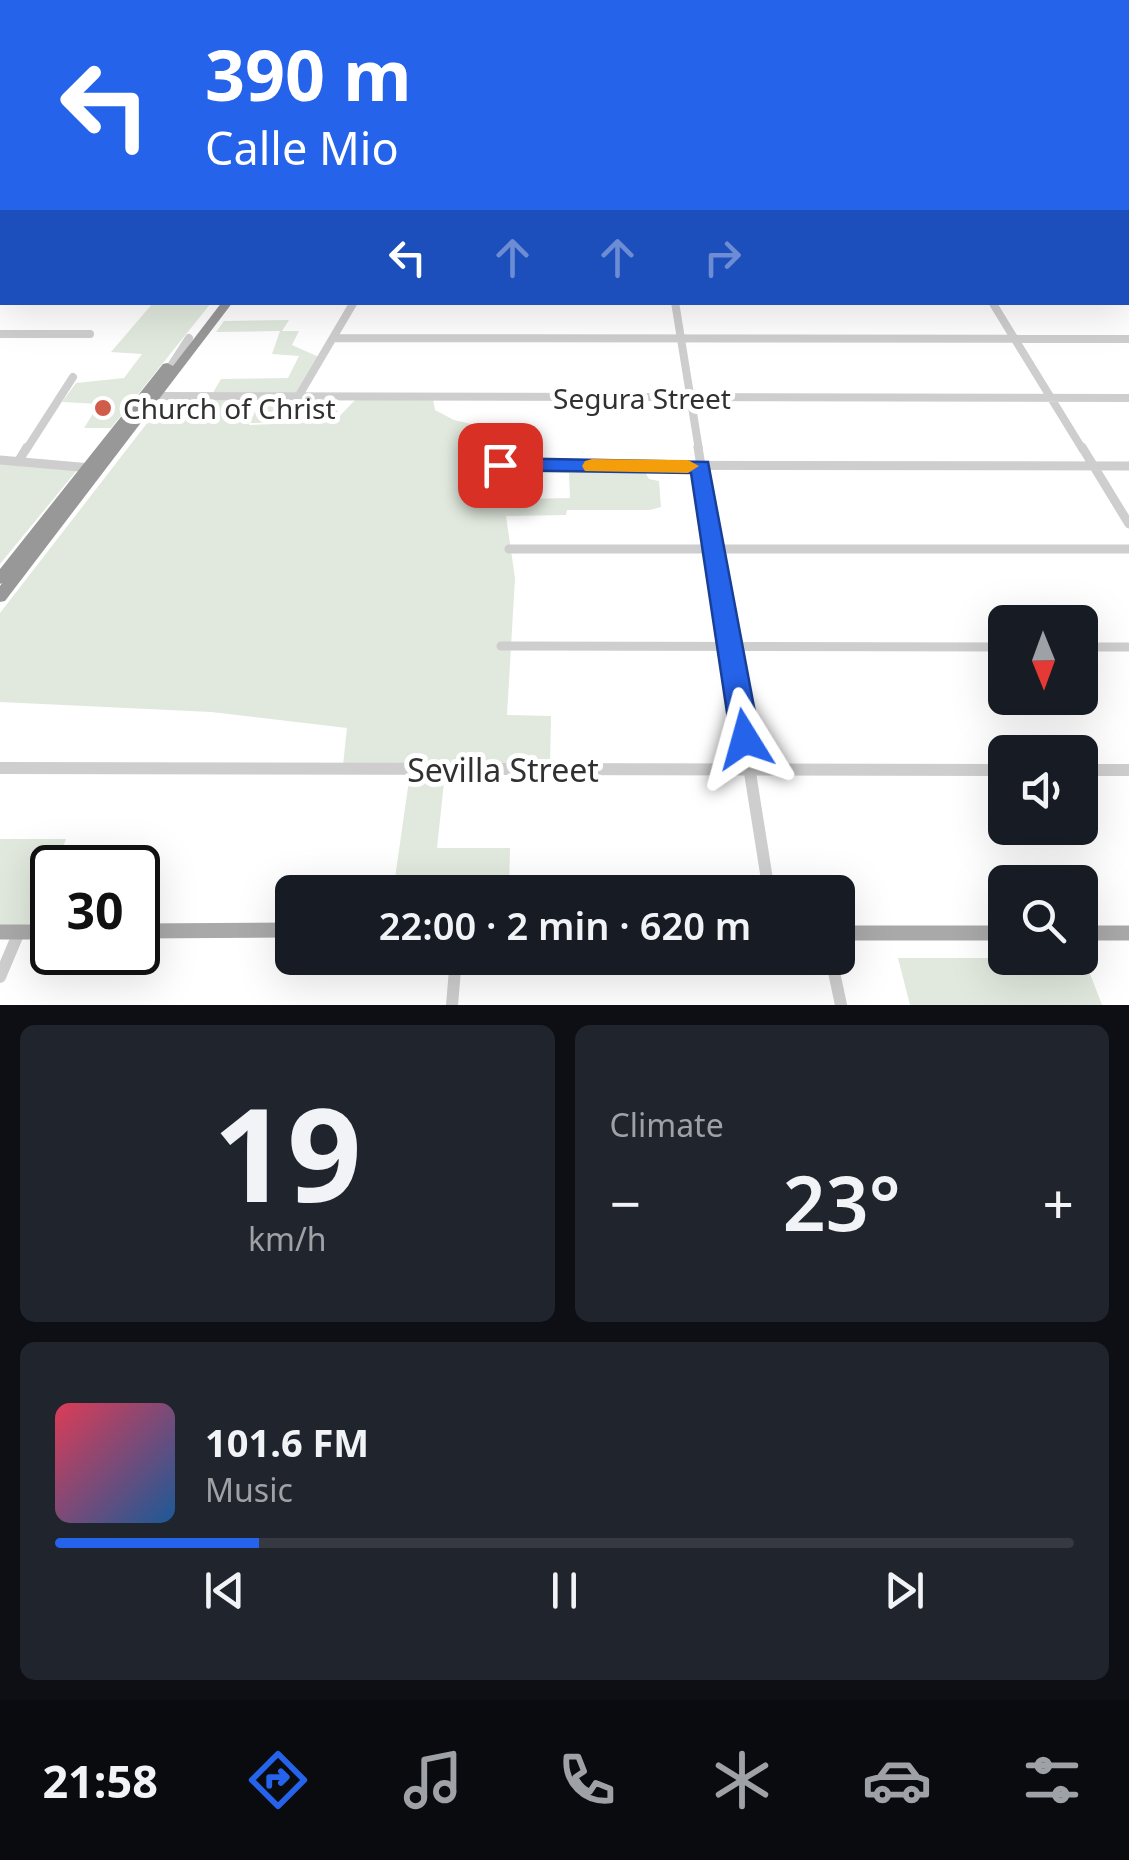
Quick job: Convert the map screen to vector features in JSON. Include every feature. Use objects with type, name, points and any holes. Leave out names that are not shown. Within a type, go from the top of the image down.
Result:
[{"type":"highway","points":[[0,597],[215,305]]},
{"type":"highway","points":[[0,579],[155,397],[226,305]]},
{"type":"main road","points":[[160,931],[275,930]]},
{"type":"main road","points":[[0,932],[30,932]]},
{"type":"main road","points":[[855,933],[988,933]]},
{"type":"main road","points":[[1098,933],[1129,933]]},
{"type":"street","points":[[298,398],[352,305]]},
{"type":"street","points":[[675,305],[766,875]]},
{"type":"street","points":[[994,305],[1129,524]]},
{"type":"street","points":[[0,334],[90,334]]},
{"type":"street","points":[[155,397],[152,392],[189,338]]},
{"type":"street","points":[[333,338],[1129,339]]},
{"type":"street","points":[[18,462],[73,378]]},
{"type":"street","name":"Segura Street","points":[[155,397],[1129,398]]},
{"type":"street","points":[[0,460],[93,468]]},
{"type":"street","points":[[500,465],[1129,466]]},
{"type":"street","points":[[509,549],[1129,549]]},
{"type":"street","points":[[501,646],[988,648]]},
{"type":"street","points":[[1098,647],[1129,647]]},
{"type":"street","name":"Sevilla Street","points":[[0,768],[988,770]]},
{"type":"street","points":[[1098,770],[1129,770]]},
{"type":"street","points":[[0,977],[19,932]]},
{"type":"street","points":[[452,1005],[455,975]]},
{"type":"street","points":[[835,975],[841,1005]]},
{"type":"shaded area","points":[[151,305],[209,305],[111,428],[84,428],[99,404],[62,402],[76,383],[124,378],[142,354],[111,352]]},
{"type":"shaded area","points":[[289,320],[282,331],[299,331],[292,345],[319,357],[296,396],[211,396],[221,379],[288,378],[299,356],[272,354],[280,331],[216,332],[224,321]]},
{"type":"shaded area","points":[[356,399],[433,399],[435,410],[454,420],[506,432],[542,463],[643,468],[649,479],[659,481],[661,507],[650,510],[567,510],[566,515],[506,516],[515,578],[507,715],[551,716],[550,765],[343,765],[347,728],[211,712],[0,702],[0,613],[165,400],[237,400],[250,418],[249,425],[334,422]],"holes":[[[523,473],[569,473],[570,498],[522,499]]]},
{"type":"shaded area","points":[[340,402],[335,421],[250,423],[258,404]]},
{"type":"shaded area","points":[[0,463],[78,469],[0,564]]},
{"type":"shaded area","points":[[410,773],[445,773],[437,848],[510,848],[509,875],[395,875]]},
{"type":"shaded area","points":[[0,839],[66,839],[64,845],[30,845],[30,927],[0,927]]},
{"type":"shaded area","points":[[898,958],[988,958],[988,975],[1091,975],[1102,1005],[910,1005]]},
{"type":"slow traffic","points":[[592,466],[688,466]]},
{"type":"place","name":"Church of Christ","points":[[103,408]]},
{"type":"route","points":[[500,465],[701,466],[745,739]]}]
